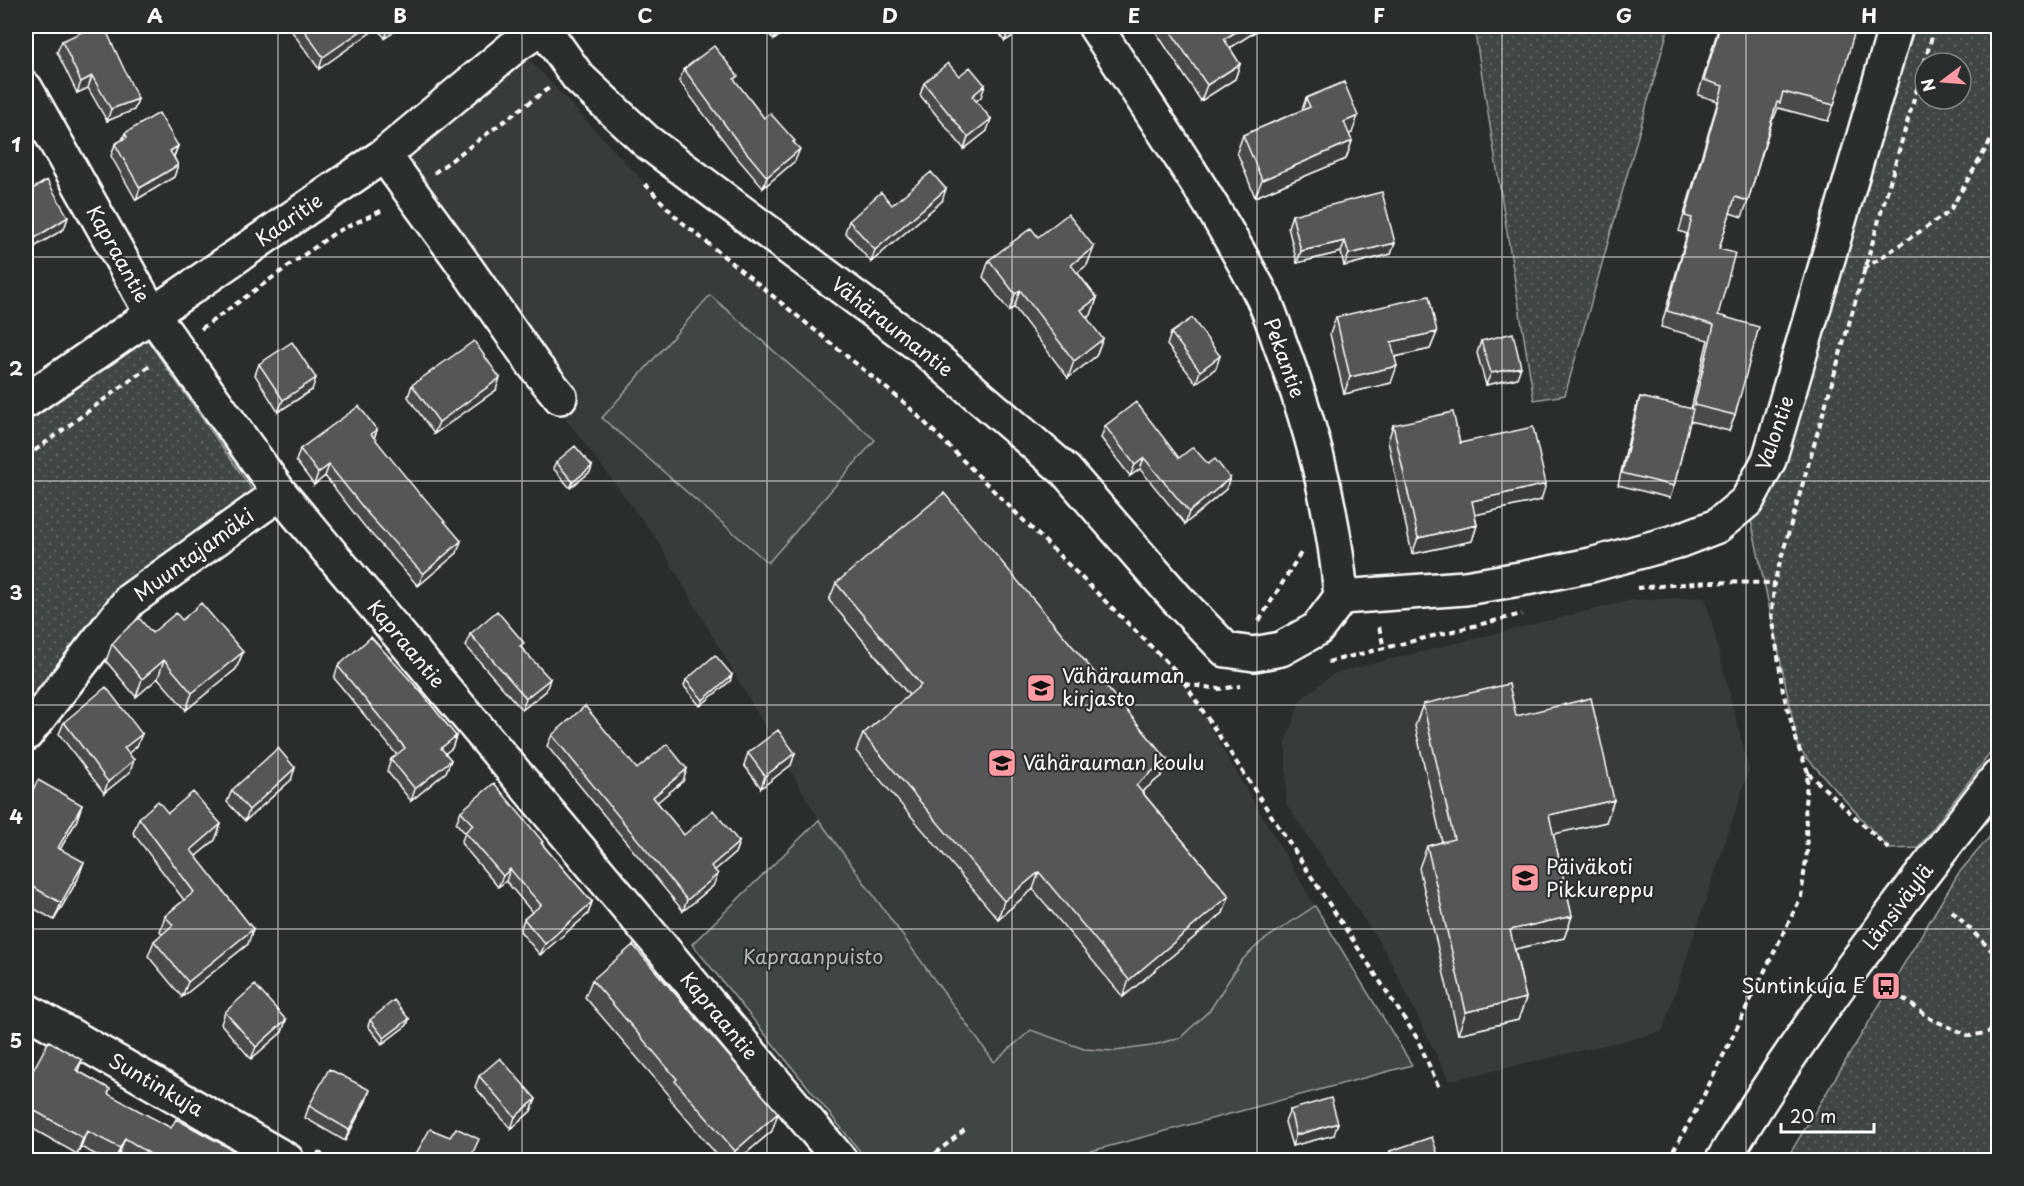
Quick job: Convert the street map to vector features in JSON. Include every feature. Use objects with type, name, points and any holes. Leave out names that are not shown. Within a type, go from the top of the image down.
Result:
[{"type":"street","name":"Vähäraumantie","points":[[542,26],[578,76],[646,141],[923,348],[1066,471],[1177,599],[1226,650],[1254,654],[1281,649],[1317,629],[1341,597]]},
{"type":"street","name":"Kaaritie","points":[[26,401],[384,155],[542,26]]},
{"type":"street","name":"Pekantie","points":[[1095,26],[1208,201],[1263,297],[1295,384],[1324,484],[1337,551],[1341,597]]},
{"type":"street","name":"Valontie","points":[[1341,597],[1465,588],[1610,560],[1678,541],[1717,526],[1747,501],[1769,460],[1896,26]]},
{"type":"street","name":"Kapraantie","points":[[26,89],[152,314],[280,493],[840,1161]]},
{"type":"street","points":[[384,155],[534,365],[560,397]]},
{"type":"street","name":"Muuntajamäki","points":[[26,734],[130,600],[280,493]]},
{"type":"street","name":"Länsiväylä","points":[[1723,1161],[1758,1102],[1824,1005],[1998,777]]},
{"type":"street","name":"Suntinkuja","points":[[26,1010],[287,1161]]},
{"type":"path","points":[[1889,849],[1808,772],[1783,692],[1772,614],[1774,583],[1935,26]]},
{"type":"path","points":[[26,457],[336,232],[387,207],[554,85]]},
{"type":"path","points":[[1816,301],[1949,212],[1998,128]]},
{"type":"path","points":[[639,177],[678,219],[907,405],[1178,673],[1417,1038],[1440,1090]]},
{"type":"path","points":[[1256,625],[1306,545]]},
{"type":"path","points":[[1630,589],[1708,582],[1774,583]]},
{"type":"path","points":[[1336,660],[1529,612]]},
{"type":"path","points":[[1668,1161],[1700,1102],[1801,897],[1807,851],[1805,804],[1808,772]]},
{"type":"path","points":[[1952,911],[1998,957]]},
{"type":"path","points":[[1886,986],[1931,1019],[1970,1036],[1998,1030]]},
{"type":"path","points":[[927,1161],[967,1128]]},
{"type":"shaded area","points":[[516,45],[678,219],[907,405],[1178,673],[1412,1065],[1063,1159],[819,820],[656,538],[372,163]]},
{"type":"shaded area","name":"Päiväkoti Pikkureppu","points":[[1705,597],[1749,770],[1662,1032],[1449,1081],[1386,952],[1286,804],[1286,741],[1301,699],[1335,673],[1632,600]]},
{"type":"green space","points":[[1474,26],[1669,26],[1565,395],[1534,400]]},
{"type":"green space","points":[[1892,26],[1998,26],[1998,743],[1918,848],[1889,849],[1799,749],[1747,501]]},
{"type":"green space","points":[[710,295],[875,440],[768,563],[602,418]]},
{"type":"green space","points":[[136,324],[263,505],[26,712],[26,405]]},
{"type":"green space","name":"Kapraanpuisto","points":[[819,820],[994,1062],[1031,1030],[1084,1049],[1115,1051],[1151,1046],[1181,1037],[1210,1010],[1241,961],[1261,942],[1315,906],[1412,1065],[1058,1160],[867,1160],[692,944]]},
{"type":"green space","points":[[1998,827],[1998,1160],[1786,1160],[1958,874]]},
{"type":"building","points":[[95,26],[104,26],[138,99],[111,109],[92,76],[81,82],[62,41]]},
{"type":"building","points":[[301,26],[368,26],[323,57]]},
{"type":"building","points":[[1167,26],[1246,26],[1224,39],[1240,64],[1207,85]]},
{"type":"building","points":[[1720,26],[1856,27],[1834,105],[1783,92],[1780,103],[1777,102],[1748,201],[1735,197],[1719,249],[1735,253],[1718,315],[1759,327],[1735,415],[1694,405],[1714,325],[1667,311],[1692,218],[1685,216],[1723,86],[1704,80]]},
{"type":"building","points":[[714,46],[738,76],[734,79],[764,118],[770,113],[800,149],[767,177],[737,141],[684,69]]},
{"type":"building","points":[[948,63],[959,76],[970,67],[985,85],[972,96],[991,119],[968,137],[924,83]]},
{"type":"building","points":[[1344,82],[1358,116],[1344,122],[1352,141],[1262,180],[1243,135],[1310,107],[1306,98]]},
{"type":"building","points":[[159,113],[178,146],[170,151],[178,165],[140,188],[115,144],[127,137],[125,133]]},
{"type":"building","points":[[931,172],[946,189],[875,250],[849,221],[881,192],[892,205]]},
{"type":"building","points":[[47,180],[68,217],[30,241],[26,234],[26,193]]},
{"type":"building","points":[[1382,192],[1395,243],[1349,254],[1345,241],[1301,251],[1292,215]]},
{"type":"building","points":[[1068,214],[1094,247],[1071,265],[1097,298],[1081,310],[1103,339],[1074,361],[1020,290],[1015,294],[989,260],[1031,228],[1038,237]]},
{"type":"building","points":[[1429,296],[1437,332],[1391,342],[1397,366],[1350,377],[1336,317]]},
{"type":"building","points":[[1192,318],[1220,356],[1200,371],[1171,333]]},
{"type":"building","points":[[1513,333],[1521,367],[1491,373],[1481,341]]},
{"type":"building","points":[[474,341],[500,378],[439,422],[412,385]]},
{"type":"building","points":[[292,342],[316,378],[283,400],[259,364]]},
{"type":"building","points":[[1640,397],[1693,409],[1674,486],[1622,473]]},
{"type":"building","points":[[1136,402],[1179,458],[1193,447],[1208,464],[1215,459],[1230,478],[1189,512],[1144,458],[1135,465],[1105,426]]},
{"type":"building","points":[[359,406],[377,430],[371,434],[461,541],[423,574],[369,515],[329,465],[318,473],[300,449]]},
{"type":"building","points":[[1453,412],[1460,443],[1533,427],[1546,484],[1472,501],[1477,525],[1418,538],[1393,425]]},
{"type":"building","points":[[575,446],[592,466],[573,482],[556,462]]},
{"type":"building","points":[[944,493],[1167,759],[1136,785],[1229,896],[1129,980],[1039,872],[1004,901],[863,734],[921,685],[836,583]]},
{"type":"building","points":[[201,603],[243,652],[192,693],[164,660],[142,679],[112,644],[139,618],[152,633],[176,613],[182,620]]},
{"type":"building","points":[[497,611],[524,643],[520,646],[550,679],[526,698],[470,634]]},
{"type":"building","points":[[371,637],[421,692],[456,736],[441,748],[451,760],[415,789],[391,759],[405,748],[338,666]]},
{"type":"building","points":[[715,655],[732,675],[703,700],[686,680]]},
{"type":"building","name":"Päiväkoti Pikkureppu","points":[[1509,684],[1516,716],[1591,698],[1614,800],[1549,815],[1572,916],[1510,930],[1526,998],[1466,1012],[1427,846],[1454,839],[1423,704]]},
{"type":"building","points":[[106,687],[142,734],[124,748],[134,760],[108,782],[64,722]]},
{"type":"building","points":[[585,706],[637,769],[667,744],[687,769],[653,797],[684,835],[713,810],[739,842],[711,866],[718,874],[687,900],[552,735]]},
{"type":"building","points":[[778,730],[795,753],[765,776],[748,753]]},
{"type":"building","points":[[278,748],[295,768],[249,810],[232,790]]},
{"type":"building","points":[[38,780],[82,805],[58,848],[84,862],[61,903],[26,883],[26,803]]},
{"type":"building","points":[[494,783],[543,842],[541,843],[592,902],[545,944],[524,919],[541,905],[510,869],[503,876],[465,832],[473,825],[461,811]]},
{"type":"building","points":[[193,792],[221,824],[191,850],[253,929],[188,982],[154,941],[173,925],[165,916],[194,892],[139,818],[158,801],[168,813]]},
{"type":"building","points":[[633,945],[778,1113],[735,1151],[592,980]]},
{"type":"building","points":[[255,985],[286,1020],[256,1047],[225,1012]]},
{"type":"building","points":[[394,1000],[409,1019],[384,1038],[370,1020]]},
{"type":"building","points":[[49,1041],[82,1060],[76,1070],[110,1089],[108,1094],[171,1128],[176,1119],[253,1161],[161,1161],[125,1138],[120,1148],[87,1131],[83,1138],[26,1106],[26,1083]]},
{"type":"building","points":[[500,1058],[536,1099],[515,1117],[479,1076]]},
{"type":"building","points":[[329,1069],[370,1090],[349,1130],[309,1106]]},
{"type":"building","points":[[1331,1098],[1338,1123],[1296,1135],[1290,1110]]},
{"type":"building","points":[[456,1128],[479,1139],[469,1161],[412,1161],[430,1129],[450,1137]]},
{"type":"building","points":[[1432,1137],[1440,1161],[1394,1161],[1390,1151]]},
{"type":"building","points":[[1124,1155],[1126,1161],[1102,1161]]},
{"type":"place","name":"Vähärauman kirjasto","points":[[1041,688]]},
{"type":"place","name":"Vähärauman koulu","points":[[1002,763]]},
{"type":"place","name":"Päiväkoti Pikkureppu","points":[[1525,878]]},
{"type":"place","name":"Suntinkuja E","points":[[1886,986]]}]
